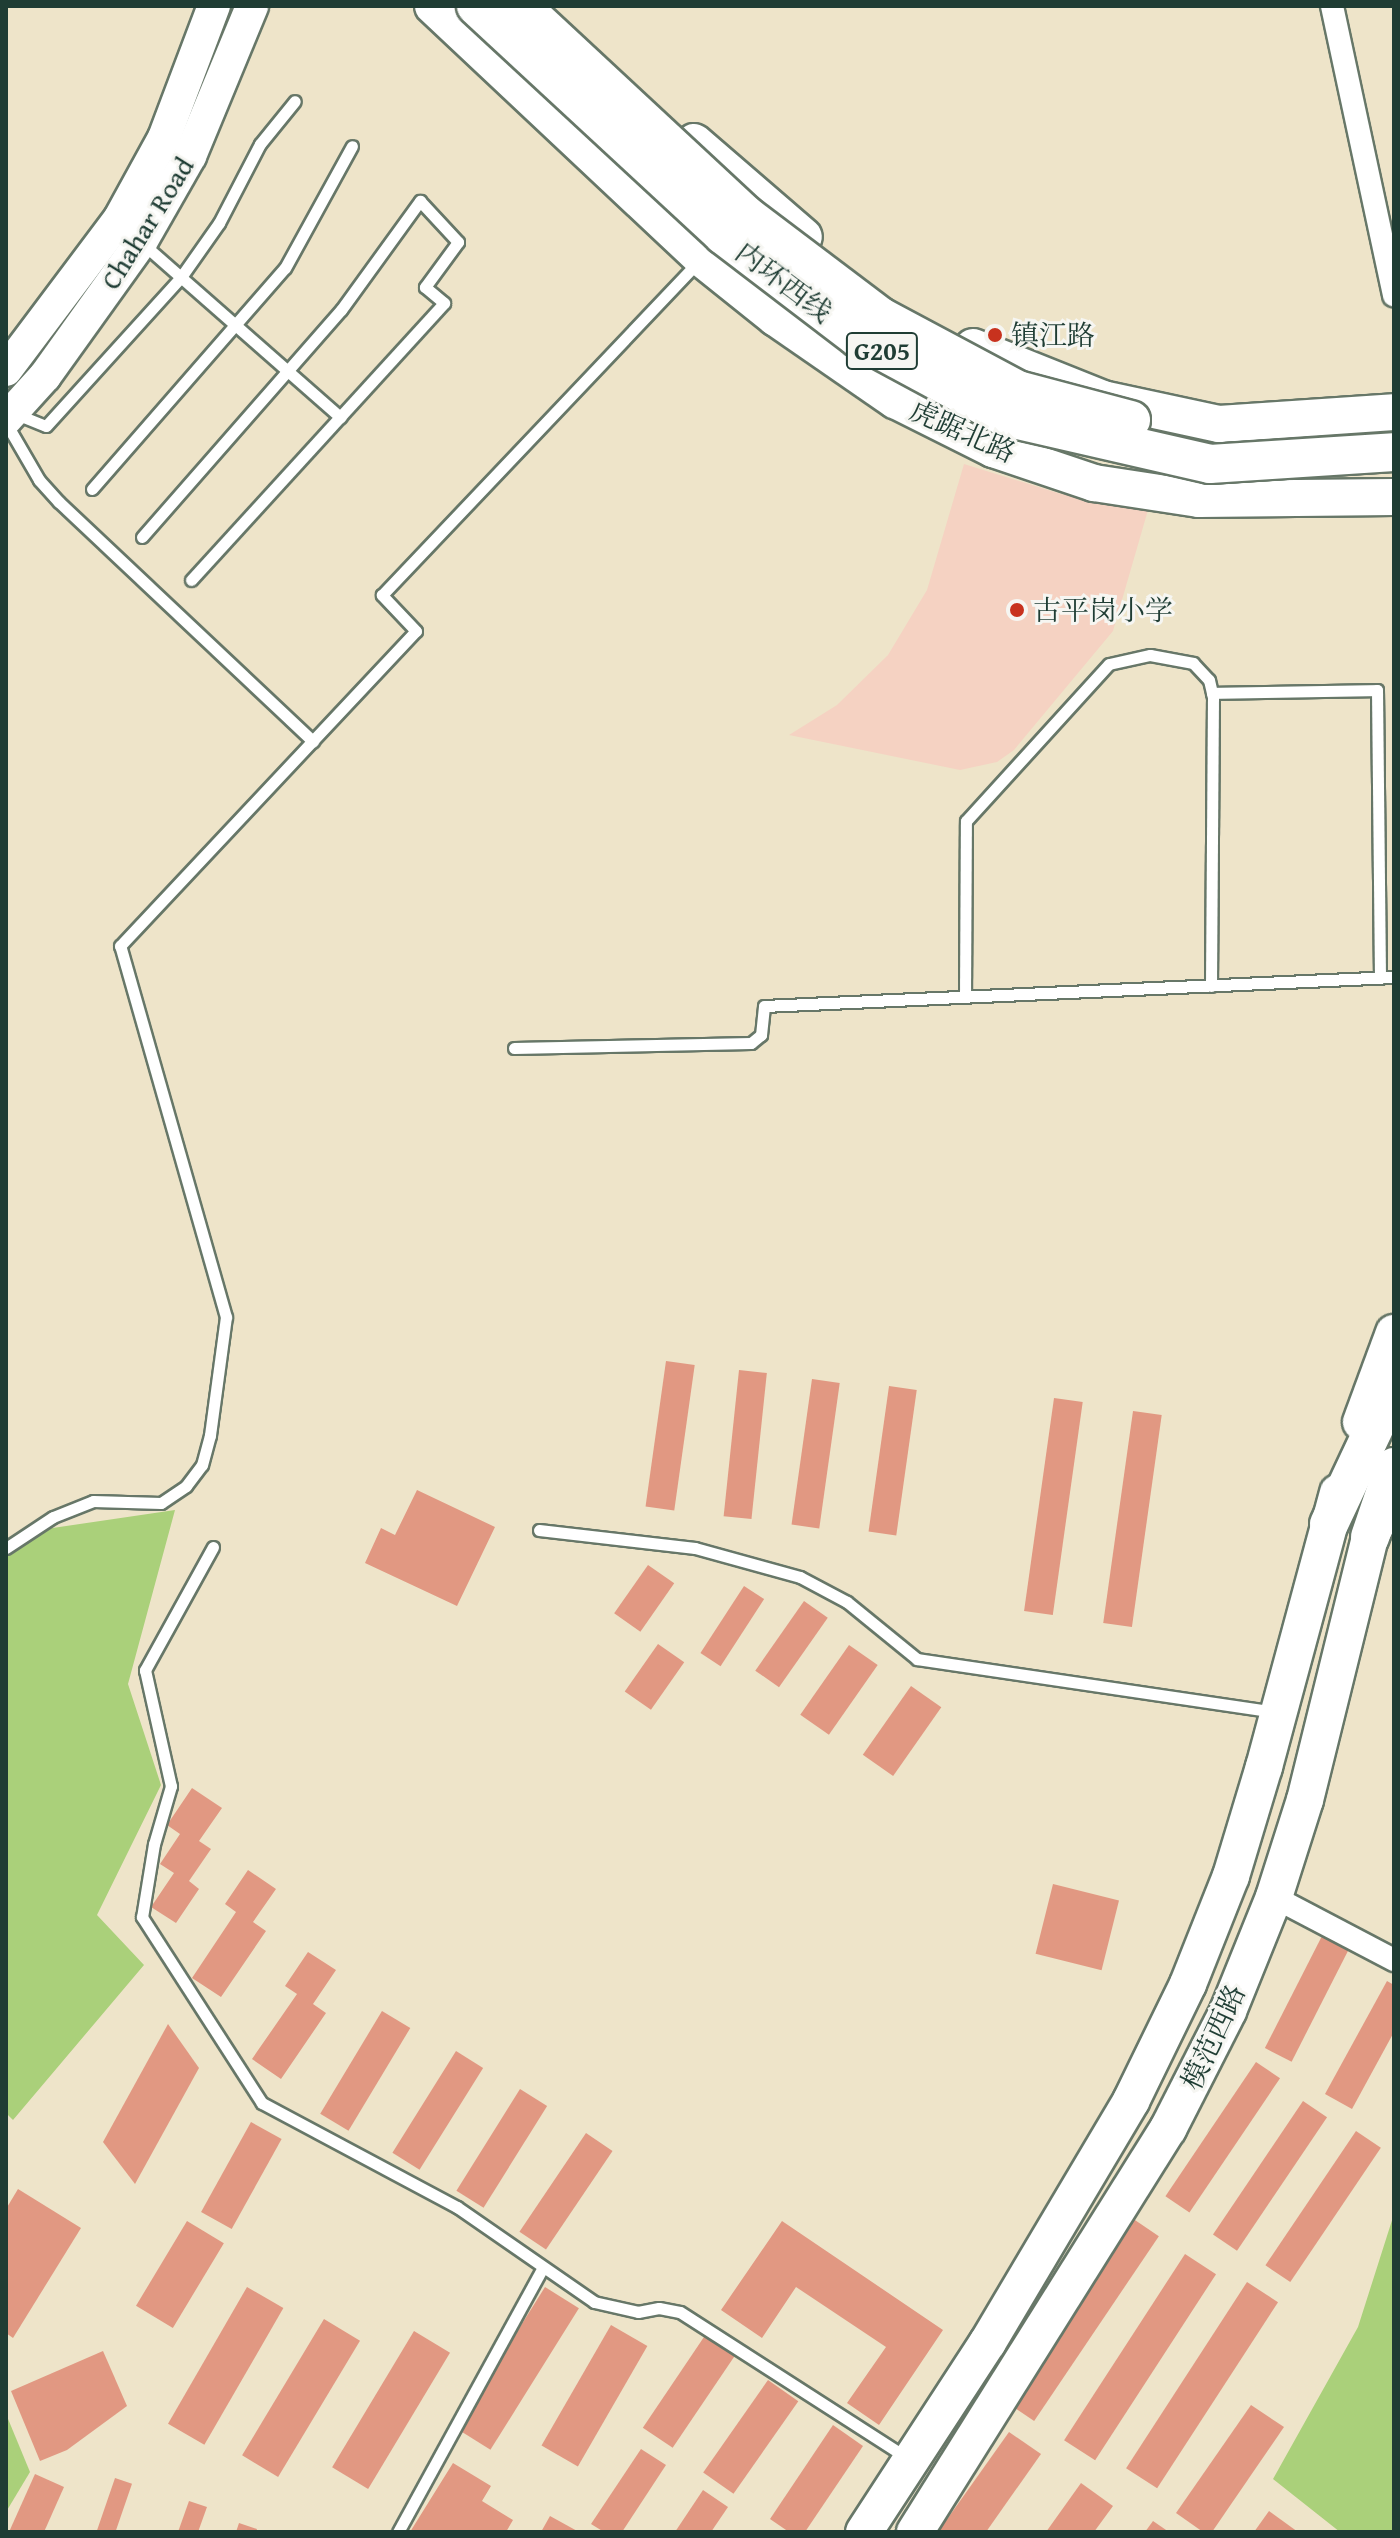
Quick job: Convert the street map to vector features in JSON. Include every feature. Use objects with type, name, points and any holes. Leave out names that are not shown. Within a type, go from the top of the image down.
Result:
[{"type":"highway","name":"内环西线","points":[[476,6],[723,235],[858,338],[1005,417],[1210,464],[1394,452]]},
{"type":"highway","name":"内环西线","points":[[521,6],[746,215],[881,317],[1018,390],[1216,443],[1394,431]]},
{"type":"highway","points":[[1329,1524],[1394,1386]]},
{"type":"highway","points":[[1370,1537],[1394,1467]]},
{"type":"main road","name":"Chahar Road","points":[[6,370],[120,218],[164,138],[214,6]]},
{"type":"main road","name":"Chahar Road","points":[[8,418],[45,376],[141,242],[190,156],[252,6]]},
{"type":"main road","name":"虎踞北路","points":[[433,6],[701,258],[776,318],[895,400],[993,449],[1094,483],[1199,499],[1394,497]]},
{"type":"main road","points":[[547,6],[758,200],[886,303],[1008,365],[1103,399],[1219,424],[1394,412]]},
{"type":"main road","name":"模范西路","points":[[864,2532],[988,2342],[1131,2101],[1188,1984],[1231,1876],[1280,1713],[1329,1524],[1394,1333]]},
{"type":"main road","name":"模范西路","points":[[915,2532],[1168,2129],[1228,2011],[1274,1897],[1305,1800],[1370,1537],[1394,1490]]},
{"type":"street","points":[[1332,6],[1394,295]]},
{"type":"street","points":[[1274,1897],[1394,1960]]},
{"type":"lane","points":[[8,418],[46,426],[181,277],[219,223],[260,144],[295,101]]},
{"type":"lane","points":[[92,489],[285,268],[352,146]]},
{"type":"lane","points":[[6,1548],[53,1517],[93,1501],[161,1503],[186,1486],[202,1465],[219,1390],[226,1317],[120,946],[416,631],[382,595],[758,200]]},
{"type":"lane","points":[[142,537],[341,310],[420,201],[458,242],[425,287],[444,303],[191,580]]},
{"type":"lane","points":[[141,242],[340,417]]},
{"type":"lane","points":[[8,418],[39,480],[59,502],[313,741]]},
{"type":"lane","points":[[965,997],[963,837],[978,804],[1109,664],[1124,657],[1178,658],[1193,663],[1209,680],[1212,693],[1211,986]]},
{"type":"lane","points":[[1212,693],[1377,690],[1380,978]]},
{"type":"lane","points":[[514,1048],[751,1043],[761,1035],[764,1006],[1394,977]]},
{"type":"lane","points":[[539,1530],[695,1548],[800,1577],[847,1602],[917,1659],[1280,1713]]},
{"type":"lane","points":[[213,1547],[145,1670],[171,1786],[154,1844],[142,1917],[262,2103],[457,2207],[542,2269],[594,2302],[638,2312],[680,2312],[911,2460]]},
{"type":"lane","points":[[398,2532],[542,2269]]},
{"type":"shaded area","name":"古平岗小学","points":[[964,464],[1061,494],[1148,510],[1113,631],[1014,750],[997,762],[960,770],[789,735],[837,705],[888,655],[927,590]]},
{"type":"green space","points":[[175,1510],[128,1684],[161,1785],[97,1915],[144,1965],[13,2120],[6,2113],[6,1543],[39,1530]]},
{"type":"green space","points":[[1394,2214],[1394,2532],[1340,2532],[1273,2479],[1358,2327]]},
{"type":"green space","points":[[6,2414],[30,2472],[6,2512]]},
{"type":"building","points":[[666,1361],[695,1365],[674,1511],[646,1507]]},
{"type":"building","points":[[739,1370],[767,1373],[751,1519],[724,1516]]},
{"type":"building","points":[[812,1379],[840,1383],[819,1528],[792,1525]]},
{"type":"building","points":[[889,1386],[917,1390],[896,1535],[869,1532]]},
{"type":"building","points":[[1054,1398],[1083,1402],[1053,1615],[1024,1611]]},
{"type":"building","points":[[1133,1411],[1162,1415],[1132,1627],[1103,1623]]},
{"type":"building","points":[[417,1490],[495,1527],[457,1606],[365,1563],[381,1528],[395,1535]]},
{"type":"building","points":[[648,1565],[674,1583],[640,1632],[614,1613]]},
{"type":"building","points":[[744,1586],[764,1599],[721,1666],[700,1653]]},
{"type":"building","points":[[804,1601],[828,1618],[779,1687],[755,1671]]},
{"type":"building","points":[[658,1644],[684,1662],[651,1710],[625,1692]]},
{"type":"building","points":[[849,1645],[878,1665],[829,1735],[800,1715]]},
{"type":"building","points":[[911,1686],[941,1707],[893,1776],[863,1755]]},
{"type":"building","points":[[192,1788],[222,1808],[199,1841],[211,1849],[189,1881],[199,1889],[176,1923],[151,1907],[174,1873],[160,1864],[180,1834],[167,1825]]},
{"type":"building","points":[[248,1870],[276,1889],[253,1922],[266,1931],[221,1997],[192,1978],[236,1912],[225,1904]]},
{"type":"building","points":[[1053,1884],[1119,1900],[1102,1970],[1036,1954]]},
{"type":"building","points":[[1323,1934],[1350,1948],[1292,2062],[1265,2048]]},
{"type":"building","points":[[308,1952],[336,1970],[313,2004],[326,2013],[281,2079],[252,2059],[297,1994],[285,1986]]},
{"type":"building","points":[[1387,1981],[1394,1985],[1394,2032],[1352,2109],[1325,2094]]},
{"type":"building","points":[[382,2011],[410,2028],[348,2131],[320,2114]]},
{"type":"building","points":[[168,2024],[199,2068],[135,2184],[103,2142]]},
{"type":"building","points":[[456,2051],[483,2068],[420,2170],[392,2153]]},
{"type":"building","points":[[1256,2062],[1280,2078],[1189,2213],[1165,2196]]},
{"type":"building","points":[[520,2089],[547,2106],[484,2208],[456,2191]]},
{"type":"building","points":[[1303,2101],[1327,2117],[1237,2251],[1213,2234]]},
{"type":"building","points":[[251,2122],[282,2139],[232,2229],[201,2212]]},
{"type":"building","points":[[1356,2131],[1381,2148],[1290,2282],[1265,2265]]},
{"type":"building","points":[[586,2133],[613,2151],[546,2250],[519,2232]]},
{"type":"building","points":[[18,2189],[81,2228],[13,2338],[6,2333],[6,2209]]},
{"type":"building","points":[[1129,2216],[1159,2236],[1034,2421],[1004,2401]]},
{"type":"building","points":[[187,2221],[224,2243],[173,2328],[136,2306]]},
{"type":"building","points":[[782,2221],[943,2330],[879,2425],[847,2403],[886,2347],[796,2287],[762,2338],[721,2310]]},
{"type":"building","points":[[1185,2254],[1216,2274],[1095,2460],[1064,2440]]},
{"type":"building","points":[[1247,2282],[1278,2302],[1157,2488],[1126,2468]]},
{"type":"building","points":[[247,2287],[283,2308],[204,2445],[168,2424]]},
{"type":"building","points":[[545,2287],[579,2308],[490,2450],[457,2429]]},
{"type":"building","points":[[324,2319],[360,2341],[278,2477],[242,2455]]},
{"type":"building","points":[[611,2325],[647,2346],[578,2466],[542,2445]]},
{"type":"building","points":[[414,2331],[450,2353],[368,2489],[332,2467]]},
{"type":"building","points":[[706,2334],[736,2354],[673,2448],[643,2428]]},
{"type":"building","points":[[103,2351],[127,2406],[67,2450],[40,2461],[11,2391]]},
{"type":"building","points":[[768,2380],[798,2401],[733,2494],[703,2473]]},
{"type":"building","points":[[1251,2405],[1284,2427],[1212,2532],[1203,2532],[1176,2513]]},
{"type":"building","points":[[833,2425],[863,2446],[805,2532],[789,2532],[770,2519]]},
{"type":"building","points":[[1009,2432],[1041,2454],[986,2532],[938,2532]]},
{"type":"building","points":[[641,2449],[666,2465],[622,2532],[604,2532],[591,2524]]},
{"type":"building","points":[[453,2463],[491,2486],[482,2501],[513,2520],[506,2532],[410,2532]]},
{"type":"building","points":[[35,2474],[64,2487],[44,2532],[9,2532]]},
{"type":"building","points":[[115,2478],[132,2484],[115,2532],[96,2532]]},
{"type":"building","points":[[1081,2483],[1113,2506],[1094,2532],[1046,2532]]},
{"type":"building","points":[[703,2490],[728,2507],[711,2532],[675,2532]]},
{"type":"building","points":[[189,2501],[207,2507],[198,2532],[178,2532]]},
{"type":"building","points":[[1269,2511],[1298,2532],[1254,2532]]},
{"type":"building","points":[[550,2516],[579,2532],[541,2532]]},
{"type":"building","points":[[1153,2521],[1169,2532],[1145,2532]]},
{"type":"building","points":[[239,2523],[257,2529],[256,2532],[236,2532]]},
{"type":"place","name":"镇江路","points":[[995,335]]},
{"type":"place","name":"古平岗小学","points":[[1017,610]]}]
